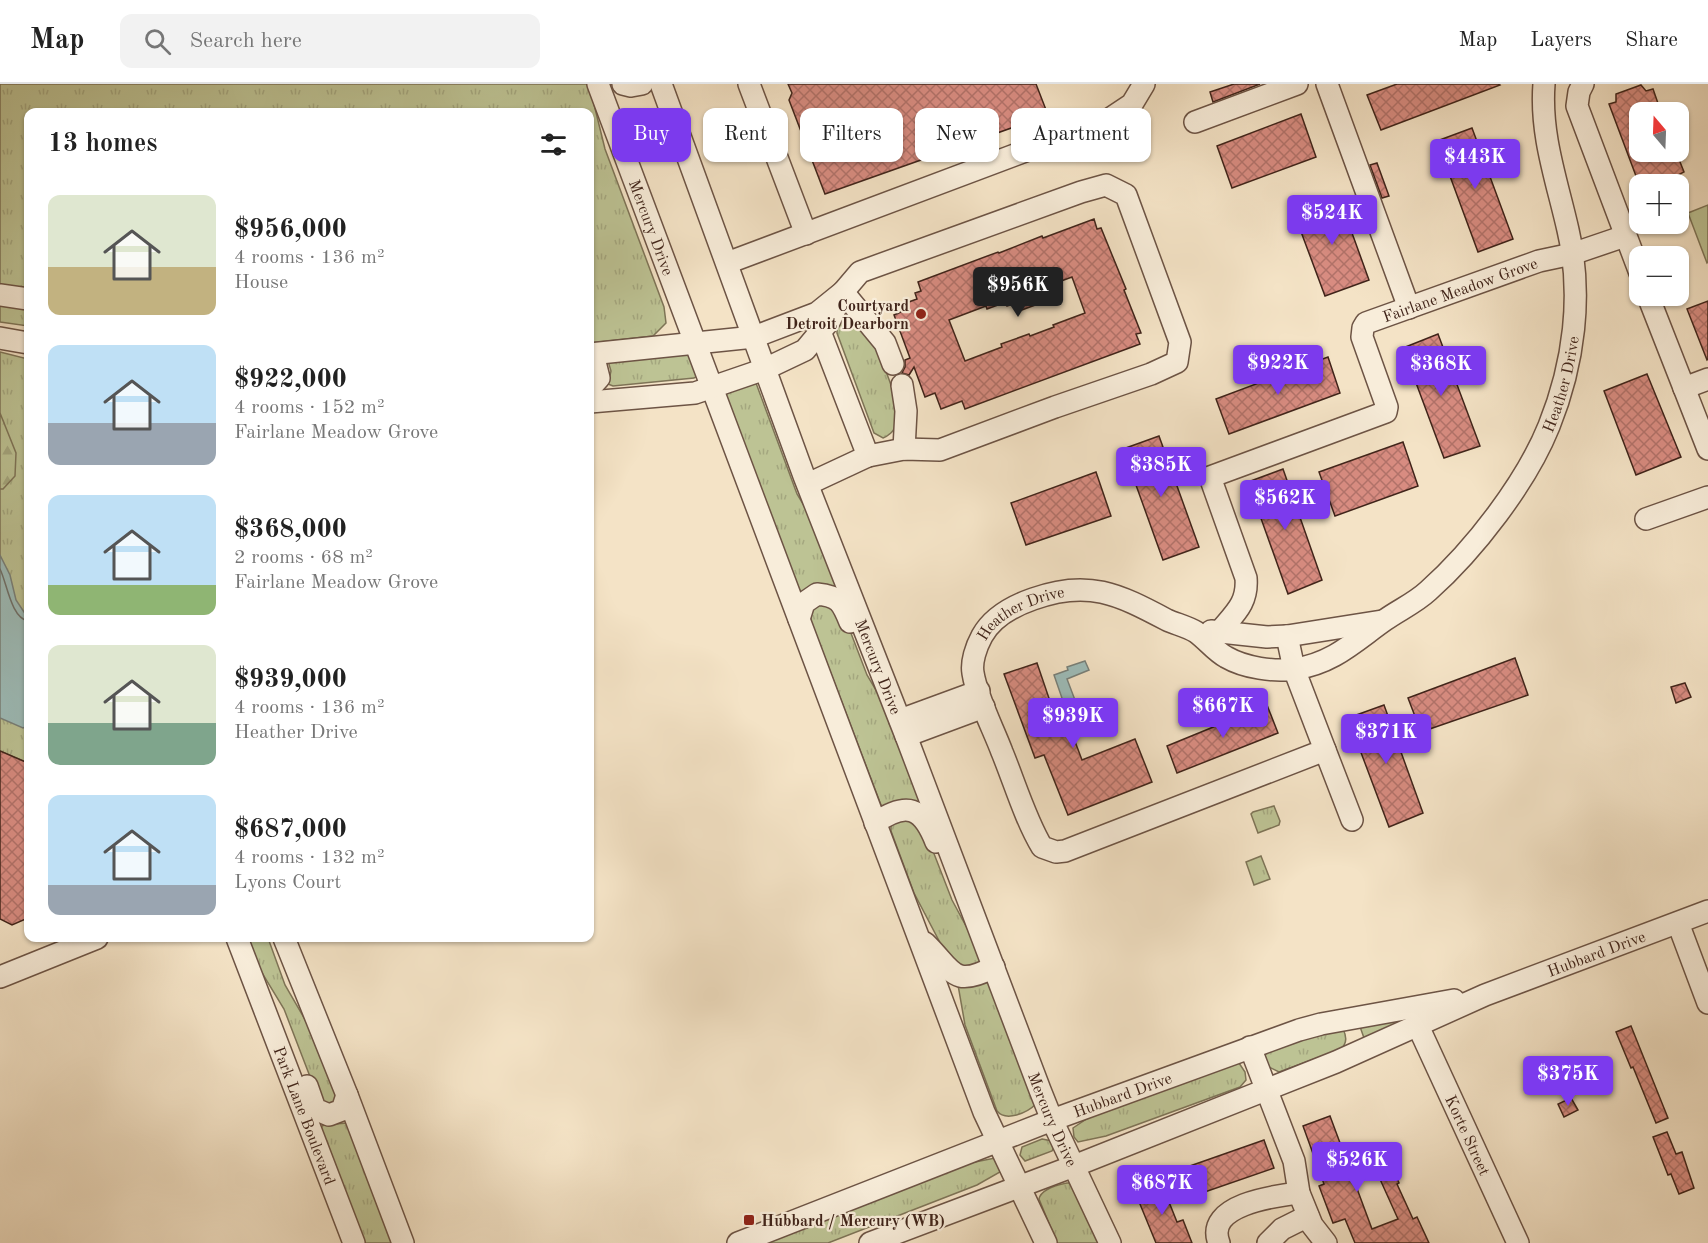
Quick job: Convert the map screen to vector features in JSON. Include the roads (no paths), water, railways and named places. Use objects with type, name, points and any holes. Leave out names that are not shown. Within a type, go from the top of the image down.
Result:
[{"type":"street","name":"Mercury Drive","points":[[598,84],[984,1112],[1046,1243]]},
{"type":"street","points":[[622,84],[631,86],[642,84]]},
{"type":"street","name":"Mercury Drive","points":[[661,84],[808,484],[1052,1120],[1110,1243]]},
{"type":"street","points":[[749,84],[806,234]]},
{"type":"street","points":[[727,263],[1108,120],[1132,105],[1144,84]]},
{"type":"street","points":[[1195,122],[1298,84]]},
{"type":"street","points":[[1327,84],[1409,308]]},
{"type":"street","name":"Heather Drive","points":[[1325,750],[1065,852],[1056,852],[1042,847],[981,699],[972,671],[976,649],[984,633],[995,620],[1012,608],[1058,591],[1085,589],[1108,592],[1129,600],[1173,623],[1194,631],[1226,657],[1252,667],[1294,669],[1321,662],[1341,652],[1364,638],[1383,621],[1426,594],[1459,560],[1512,492],[1534,458],[1553,415],[1570,356],[1575,296],[1572,254],[1546,143],[1544,84]]},
{"type":"street","points":[[1583,84],[1577,106],[1629,246]]},
{"type":"street","points":[[594,402],[694,393],[765,369],[805,350],[821,322],[860,272],[1106,185],[1126,195],[1180,342],[1177,362],[1151,374],[940,450],[904,449],[868,456],[808,484]]},
{"type":"street","name":"Fairlane Meadow Grove","points":[[1220,631],[1241,605],[1247,592],[1246,578],[1210,477],[1386,412],[1387,407],[1362,337],[1366,323],[1539,261],[1572,254],[1625,236]]},
{"type":"street","points":[[843,292],[885,343],[894,364]]},
{"type":"street","points":[[0,296],[24,299]]},
{"type":"street","points":[[1652,306],[1708,449]]},
{"type":"street","points":[[594,354],[754,337],[821,322]]},
{"type":"street","points":[[821,322],[868,456]]},
{"type":"street","points":[[0,326],[24,329]]},
{"type":"street","points":[[0,338],[24,342]]},
{"type":"street","points":[[594,363],[599,378],[594,384]]},
{"type":"street","points":[[1684,388],[1708,379]]},
{"type":"street","points":[[902,385],[906,411],[904,449]]},
{"type":"street","points":[[1646,519],[1708,497]]},
{"type":"street","points":[[799,619],[804,603],[817,594],[831,596],[843,604],[868,668],[900,720],[981,699]]},
{"type":"street","name":"Heather Drive","points":[[1194,631],[1220,631],[1267,637],[1287,636],[1383,621]]},
{"type":"street","points":[[1287,636],[1294,669],[1352,820]]},
{"type":"street","points":[[875,823],[901,810],[916,813],[929,824],[957,898],[986,945]]},
{"type":"street","name":"Hubbard Drive","points":[[870,1243],[1074,1166],[1353,1055],[1485,995],[1708,911]]},
{"type":"street","points":[[1678,922],[1708,1003]]},
{"type":"street","points":[[918,937],[936,954],[948,970],[961,977],[975,978],[994,968]]},
{"type":"street","points":[[0,976],[87,942]]},
{"type":"street","name":"Park Lane Boulevard","points":[[239,942],[354,1243]]},
{"type":"street","points":[[275,942],[291,982],[316,1022]]},
{"type":"street","points":[[286,942],[403,1243]]},
{"type":"street","name":"Park Lane Boulevard","points":[[256,988],[279,1014],[315,1108],[329,1115],[336,1113],[342,1110],[347,1095]]},
{"type":"street","name":"Hubbard Drive","points":[[738,1243],[1052,1120],[1299,1030],[1485,995]]},
{"type":"street","points":[[1344,1020],[1354,1034],[1353,1055]]},
{"type":"street","name":"Korte Street","points":[[1418,1026],[1518,1243]]},
{"type":"street","points":[[1250,1047],[1294,1161],[1299,1193],[1312,1225],[1326,1243]]},
{"type":"street","points":[[1219,1243],[1216,1228],[1227,1213],[1268,1197],[1299,1193]]},
{"type":"street","points":[[1268,1243],[1282,1229],[1308,1216]]},
{"type":"water","points":[[0,555],[10,575],[16,600],[24,612],[24,728],[0,718]]},
{"type":"water","points":[[1085,661],[1089,670],[1067,679],[1078,708],[1059,715],[1055,704],[1063,701],[1054,675],[1068,670],[1067,667]]},
{"type":"place","name":"Courtyard Detroit Dearborn","points":[[921,314]]},
{"type":"place","name":"Hubbard / Mercury (WB)","points":[[749,1220]]}]
